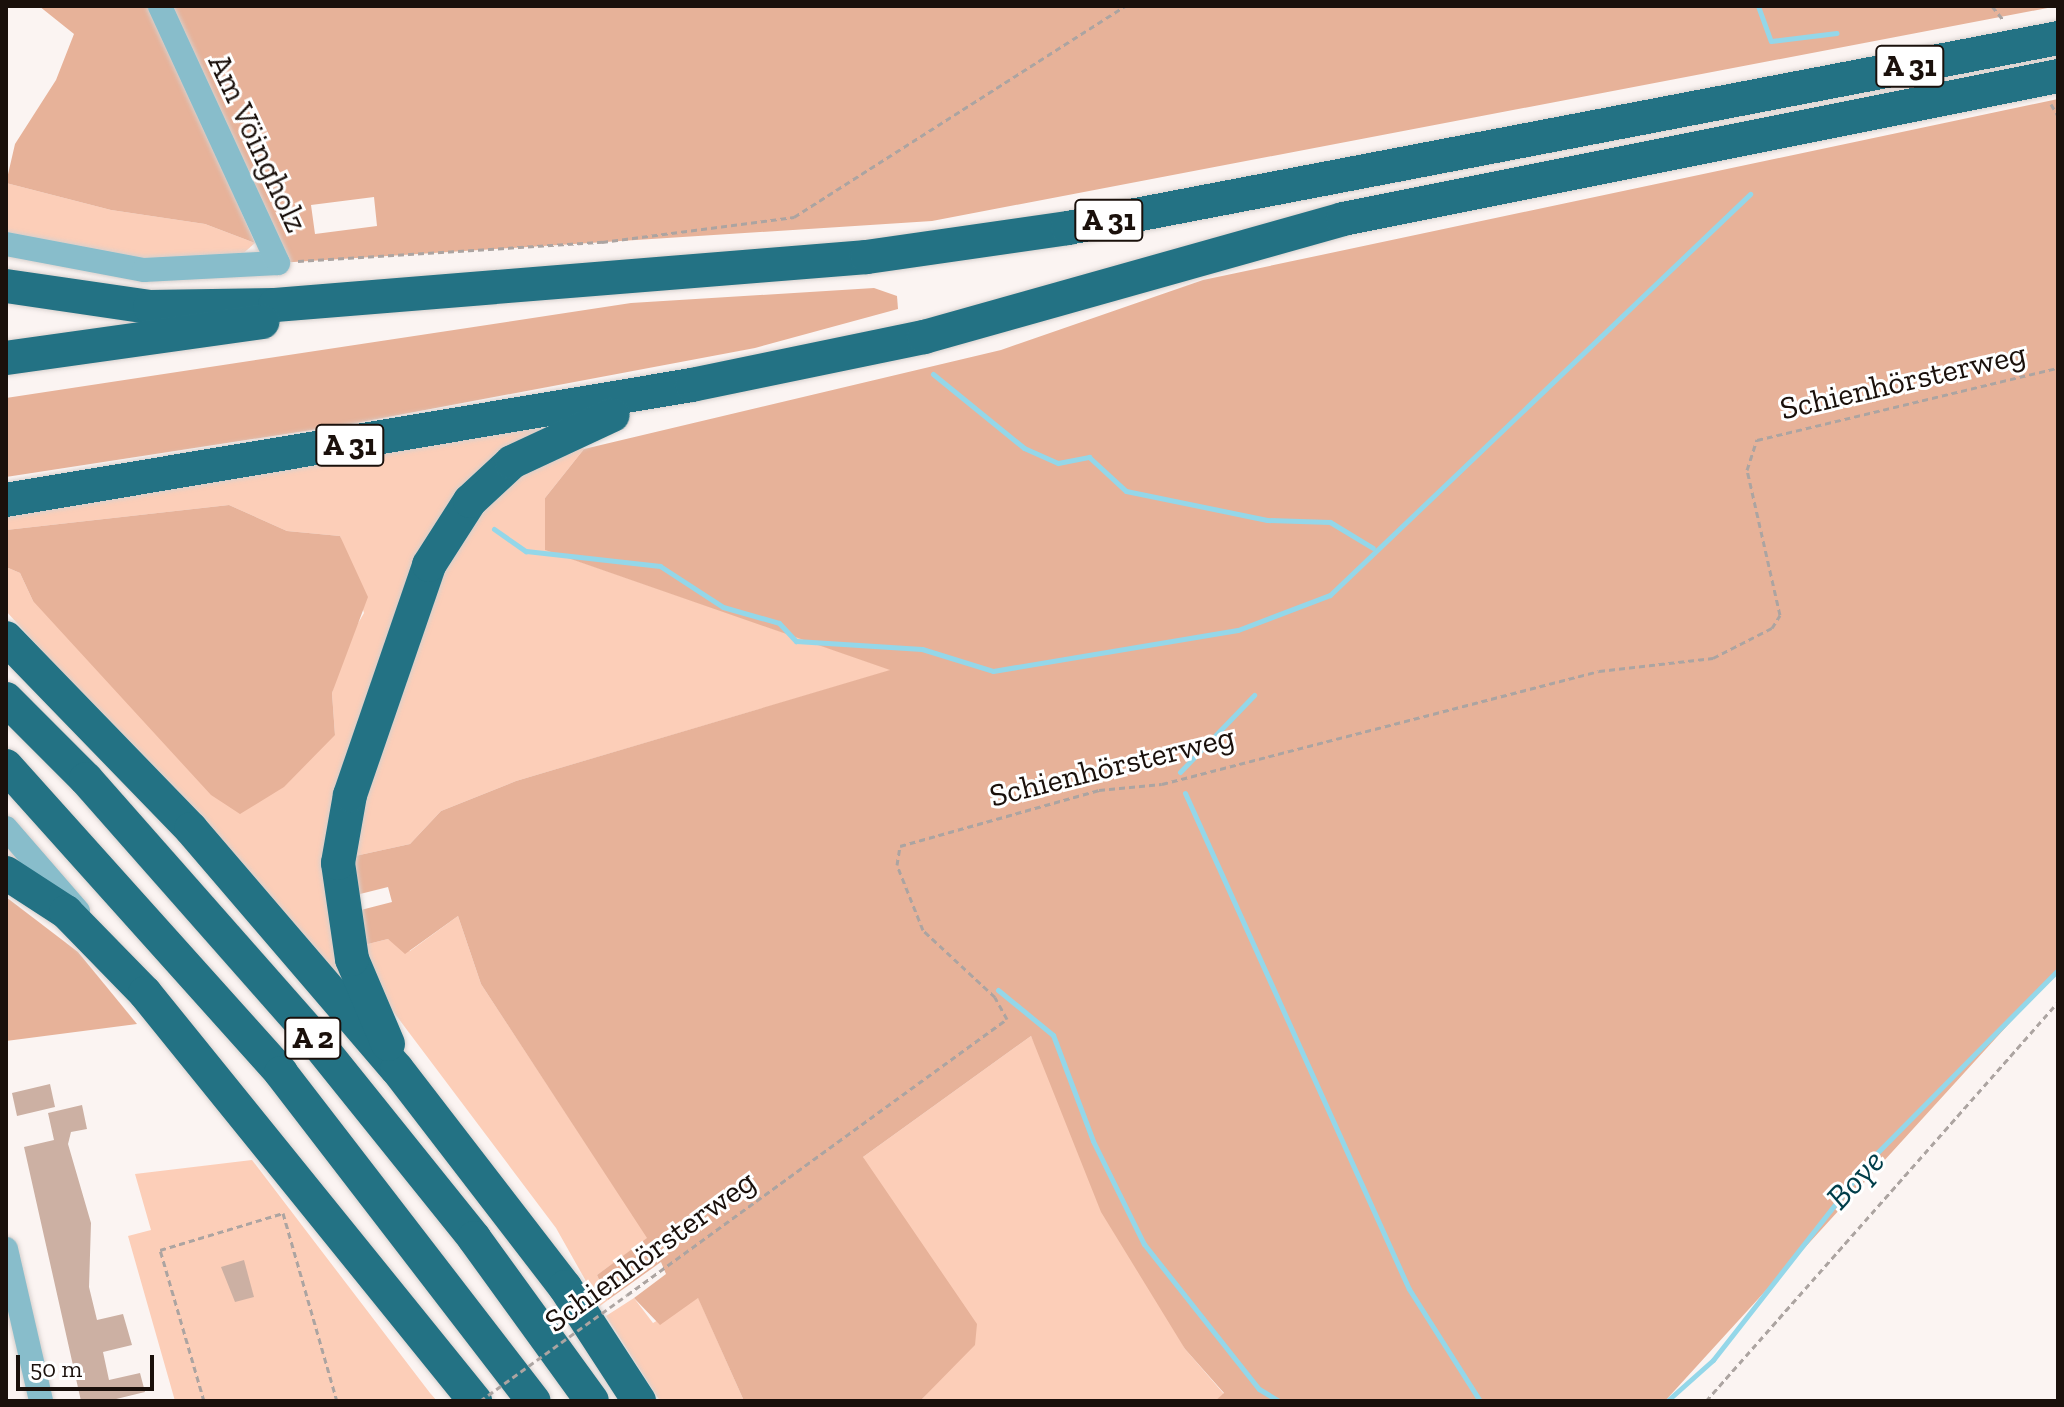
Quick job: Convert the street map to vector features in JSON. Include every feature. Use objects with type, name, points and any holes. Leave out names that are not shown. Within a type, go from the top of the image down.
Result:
[{"type":"highway","name":"A 31","points":[[448,291],[867,257],[1068,228],[2058,38]]},
{"type":"highway","name":"A 31","points":[[6,500],[692,385],[924,337],[1343,219],[2054,89]]},
{"type":"highway","points":[[6,286],[150,307],[448,291]]},
{"type":"highway","points":[[6,358],[448,291]]},
{"type":"highway","points":[[397,1069],[352,959],[338,863],[350,795],[429,565],[470,501],[512,462],[573,429],[692,385]]},
{"type":"highway","points":[[6,638],[191,829],[397,1069],[565,1287],[639,1401]]},
{"type":"highway","name":"A 2","points":[[6,699],[96,790],[307,1030],[474,1238],[592,1401]]},
{"type":"highway","name":"A 2","points":[[6,766],[281,1073],[534,1401]]},
{"type":"highway","points":[[6,873],[66,912],[145,993],[378,1272],[478,1401]]},
{"type":"street","name":"Am Vöingholz","points":[[160,6],[278,263]]},
{"type":"street","points":[[6,244],[144,270],[278,263]]},
{"type":"street","points":[[6,828],[145,993]]},
{"type":"street","points":[[6,1249],[41,1401]]},
{"type":"path","points":[[278,263],[413,248],[602,242],[794,217],[1125,6]]},
{"type":"path","points":[[1992,6],[2004,21]]},
{"type":"path","points":[[2054,89],[2058,116]]},
{"type":"path","name":"Schienhörsterweg","points":[[478,1401],[1007,1019],[995,997],[923,930],[897,865],[900,846],[1099,790],[1162,784],[1528,687],[1713,658],[1748,644],[1772,628],[1782,602],[1747,470],[1757,440],[2058,368]]},
{"type":"path","points":[[1706,1401],[2058,1002]]},
{"type":"path","points":[[204,1401],[160,1250],[283,1213],[337,1401]]},
{"type":"shaded area","points":[[39,6],[151,6],[255,243],[205,224],[111,210],[6,183],[15,144],[56,80],[74,34]]},
{"type":"shaded area","points":[[160,6],[2058,6],[932,221],[278,263]],"holes":[[[374,197],[377,226],[315,234],[311,205]]]},
{"type":"shaded area","points":[[2058,99],[2058,970],[1665,1401],[1215,1401],[1224,1393],[1185,1349],[1101,1212],[1031,1036],[863,1157],[977,1324],[975,1345],[920,1401],[744,1401],[698,1298],[660,1325],[634,1298],[666,1274],[661,1262],[608,1300],[597,1275],[647,1238],[481,984],[458,916],[405,954],[388,939],[364,945],[357,911],[392,902],[388,887],[356,895],[355,856],[410,844],[441,811],[516,781],[890,670],[545,550],[545,498],[584,449],[1001,350],[1203,280]]},
{"type":"shaded area","points":[[6,183],[111,210],[205,224],[255,243],[239,257],[161,263],[6,238]]},
{"type":"shaded area","points":[[874,288],[897,296],[898,309],[755,348],[351,424],[6,477],[6,398],[631,303]]},
{"type":"shaded area","points":[[548,424],[483,468],[340,785],[346,985],[6,611],[6,567],[20,573],[33,601],[335,735],[332,693],[344,647],[364,613],[340,536],[287,531],[229,505],[6,530],[6,515]]},
{"type":"shaded area","points":[[579,439],[584,449],[545,498],[546,550],[892,670],[516,781],[441,811],[410,844],[355,856],[368,782],[436,577],[505,479]]},
{"type":"shaded area","points":[[229,505],[287,531],[340,536],[368,597],[332,693],[335,735],[284,787],[240,814],[211,795],[33,601],[20,573],[6,567],[6,530]]},
{"type":"shaded area","points":[[6,897],[78,952],[137,1024],[6,1041]]},
{"type":"shaded area","points":[[458,916],[481,984],[648,1238],[597,1275],[608,1300],[600,1306],[556,1228],[389,1006],[364,945],[388,939],[410,951]]},
{"type":"shaded area","points":[[1031,1036],[1185,1349],[1224,1394],[1215,1401],[920,1401],[938,1381],[863,1157]]},
{"type":"shaded area","points":[[252,1160],[437,1401],[175,1401],[128,1236],[151,1230],[135,1174]]},
{"type":"shaded area","points":[[698,1297],[744,1401],[660,1401],[606,1316],[634,1298],[653,1323]]},
{"type":"building","points":[[50,1084],[55,1107],[17,1116],[12,1093]]},
{"type":"building","points":[[82,1105],[87,1129],[71,1132],[68,1144],[91,1223],[89,1287],[97,1320],[123,1314],[132,1345],[103,1352],[109,1380],[140,1373],[145,1392],[108,1401],[81,1401],[24,1147],[54,1140],[48,1113]]},
{"type":"building","points":[[244,1260],[254,1297],[235,1302],[221,1267]]},
{"type":"waterway","points":[[1758,6],[1771,41],[1837,33]]},
{"type":"waterway","points":[[494,529],[526,551],[660,566],[723,607],[779,623],[796,641],[922,649],[993,671],[1238,630],[1330,595],[1750,194]]},
{"type":"waterway","points":[[933,374],[1024,448],[1058,463],[1089,457],[1126,491],[1267,520],[1330,522],[1373,548]]},
{"type":"waterway","points":[[1180,772],[1254,695]]},
{"type":"waterway","points":[[1185,793],[1409,1289],[1480,1401]]},
{"type":"waterway","name":"Boye","points":[[1667,1401],[1713,1360],[1868,1162],[2058,970]]},
{"type":"waterway","points":[[998,990],[1053,1035],[1093,1141],[1144,1244],[1259,1389],[1279,1401]]}]
